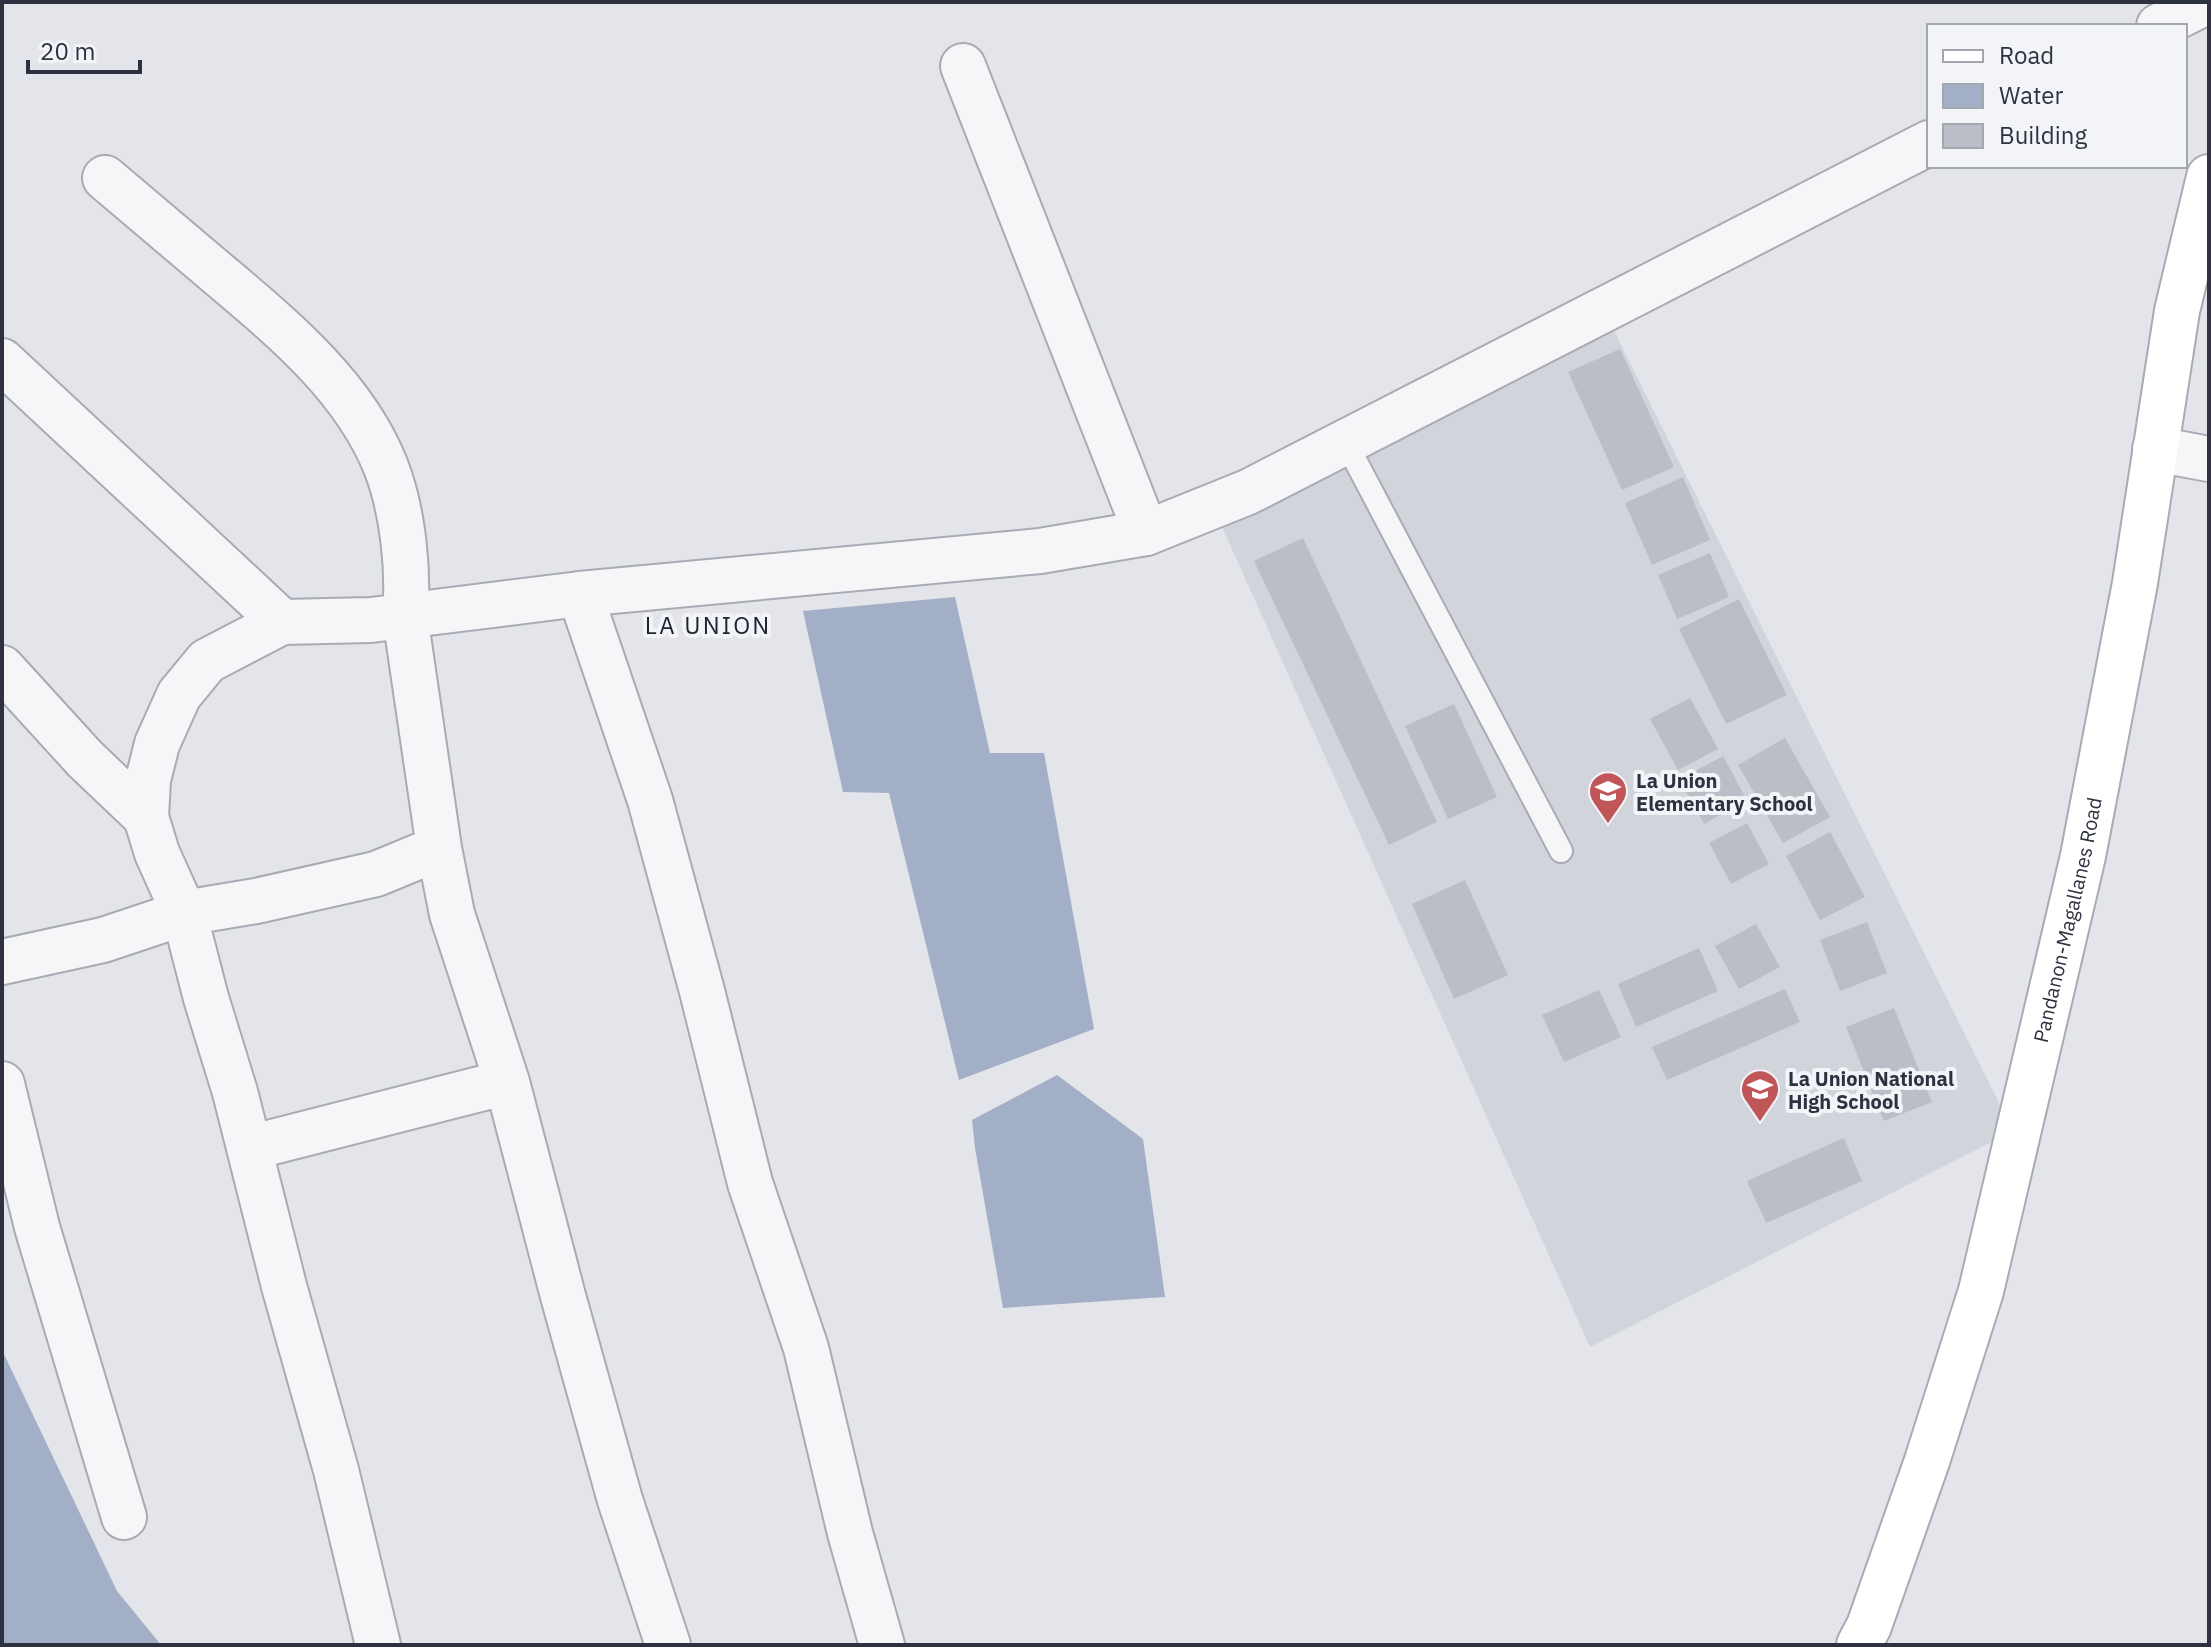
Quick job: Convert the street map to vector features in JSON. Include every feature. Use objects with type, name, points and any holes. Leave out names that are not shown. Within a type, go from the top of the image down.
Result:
[{"type":"main road","name":"Pandanon-Magallanes Road","points":[[1859,1645],[1869,1626],[1927,1461],[1981,1291],[2083,856],[2135,583],[2177,311],[2209,177]]},
{"type":"street","points":[[2163,24],[2206,2]]},
{"type":"street","points":[[963,66],[1146,533]]},
{"type":"street","points":[[378,1645],[336,1470],[184,913],[157,853],[146,817],[148,780],[157,744],[179,695],[207,661],[282,622],[371,620],[580,594],[941,562],[1040,551],[1146,533],[1248,492],[1927,144]]},
{"type":"street","points":[[105,178],[263,312],[316,362],[356,411],[386,467],[402,533],[408,582],[405,616],[439,848],[452,914],[507,1082],[620,1500],[668,1645]]},
{"type":"street","points":[[2,361],[282,622]]},
{"type":"street","points":[[2155,449],[2209,459]]},
{"type":"street","points":[[580,594],[650,800],[750,1183],[806,1348],[850,1533],[882,1645]]},
{"type":"street","points":[[2,668],[85,759],[146,817]]},
{"type":"street","points":[[2,962],[103,940],[184,913],[256,901],[376,874],[439,848]]},
{"type":"street","points":[[249,1148],[507,1082]]},
{"type":"street","points":[[2,1084],[37,1227],[124,1517]]},
{"type":"lane","points":[[1345,441],[1561,851]]},
{"type":"shaded area","name":"La Union Elementary School","points":[[1614,331],[2013,1131],[1590,1347],[1218,518]]},
{"type":"water","points":[[955,597],[990,753],[1044,753],[1094,1029],[959,1080],[889,793],[843,792],[803,611]]},
{"type":"water","points":[[1057,1075],[1143,1139],[1165,1297],[1003,1308],[972,1120]]},
{"type":"water","points":[[2,1350],[117,1591],[161,1645],[2,1645]]},
{"type":"building","points":[[1620,349],[1674,467],[1622,490],[1568,372]]},
{"type":"building","points":[[1683,477],[1710,540],[1652,565],[1625,503]]},
{"type":"building","points":[[1303,538],[1437,822],[1389,845],[1254,561]]},
{"type":"building","points":[[1710,553],[1729,597],[1677,619],[1658,575]]},
{"type":"building","points":[[1739,599],[1787,695],[1726,724],[1679,629]]},
{"type":"building","points":[[1690,698],[1718,749],[1678,770],[1650,719]]},
{"type":"building","points":[[1454,704],[1497,797],[1448,819],[1405,726]]},
{"type":"building","points":[[1785,738],[1830,817],[1783,843],[1738,765]]},
{"type":"building","points":[[1723,756],[1747,800],[1704,824],[1679,780]]},
{"type":"building","points":[[1747,823],[1769,864],[1731,884],[1709,843]]},
{"type":"building","points":[[1830,832],[1865,897],[1820,920],[1786,856]]},
{"type":"building","points":[[1465,880],[1508,975],[1454,999],[1412,904]]},
{"type":"building","points":[[1867,922],[1887,973],[1840,991],[1820,940]]},
{"type":"building","points":[[1756,924],[1780,967],[1739,989],[1715,946]]},
{"type":"building","points":[[1699,948],[1718,991],[1636,1027],[1618,984]]},
{"type":"building","points":[[1785,989],[1800,1022],[1667,1080],[1652,1047]]},
{"type":"building","points":[[1599,990],[1621,1037],[1564,1062],[1542,1015]]},
{"type":"building","points":[[1894,1008],[1932,1102],[1884,1121],[1846,1027]]},
{"type":"building","points":[[1844,1138],[1862,1181],[1766,1223],[1747,1181]]},
{"type":"place","name":"La Union Elementary School","points":[[1608,825]]},
{"type":"place","name":"La Union National High School","points":[[1760,1123]]},
{"type":"district","name":"LA UNION","points":[[708,625]]}]
